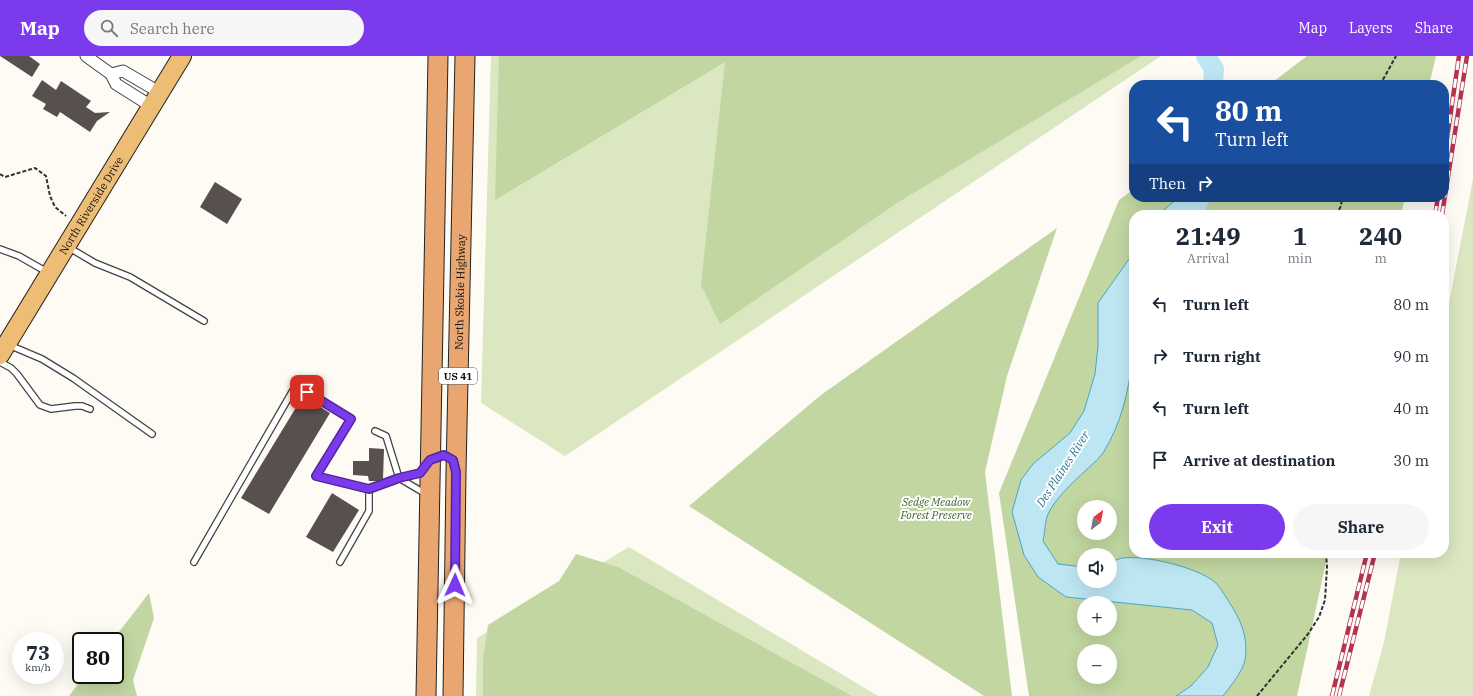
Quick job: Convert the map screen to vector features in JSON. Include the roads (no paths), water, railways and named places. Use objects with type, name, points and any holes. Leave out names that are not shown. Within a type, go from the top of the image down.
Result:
[{"type":"highway","name":"US 41","points":[[426,696],[438,56]]},
{"type":"highway","name":"North Skokie Highway","points":[[453,696],[465,56]]},
{"type":"highway","points":[[430,460],[444,455],[453,460],[456,472]]},
{"type":"main road","name":"North Riverside Drive","points":[[3,349],[182,56]]},
{"type":"street","points":[[86,56],[111,74],[116,84],[155,99]]},
{"type":"street","points":[[111,74],[123,71],[155,99]]},
{"type":"lane","points":[[66,246],[95,263],[130,276],[204,321]]},
{"type":"lane","points":[[0,249],[19,256],[49,273]]},
{"type":"lane","points":[[3,349],[42,359],[73,378],[152,434]]},
{"type":"lane","points":[[0,362],[11,368],[17,374],[40,405],[52,410],[75,406],[82,406],[90,409]]},
{"type":"lane","points":[[194,562],[296,386],[351,419],[316,476],[369,489],[399,478],[420,473],[430,460]]},
{"type":"lane","points":[[375,431],[386,436],[399,478],[429,496]]},
{"type":"lane","points":[[340,562],[369,511],[369,489]]},
{"type":"water","points":[[1173,202],[1194,202],[1202,210],[1164,210]]},
{"type":"water","points":[[1129,259],[1129,381],[1123,406],[1115,430],[1103,453],[1074,481],[1051,508],[1046,520],[1043,541],[1058,564],[1077,566],[1077,588],[1117,588],[1117,560],[1122,558],[1144,558],[1170,563],[1196,572],[1215,582],[1239,619],[1246,642],[1245,660],[1242,669],[1223,696],[1176,696],[1191,686],[1208,667],[1218,645],[1212,623],[1192,610],[1117,602],[1117,596],[1077,596],[1077,598],[1066,597],[1038,577],[1024,555],[1012,512],[1021,480],[1033,464],[1070,433],[1084,411],[1095,374],[1098,346],[1098,303]]},
{"type":"waterway","name":"Des Plaines River","points":[[1206,56],[1214,69],[1213,80]]},
{"type":"waterway","name":"Des Plaines River","points":[[1195,210],[1198,202]]},
{"type":"railway","points":[[1449,125],[1459,56]]},
{"type":"railway","points":[[1449,170],[1467,56]]},
{"type":"railway","points":[[1436,210],[1437,202]]},
{"type":"railway","points":[[1443,210],[1444,202]]},
{"type":"railway","points":[[1332,696],[1366,558]]},
{"type":"railway","points":[[1339,696],[1374,558]]},
{"type":"park label","name":"Sedge Meadow Forest Preserve","points":[[936,508]]}]
